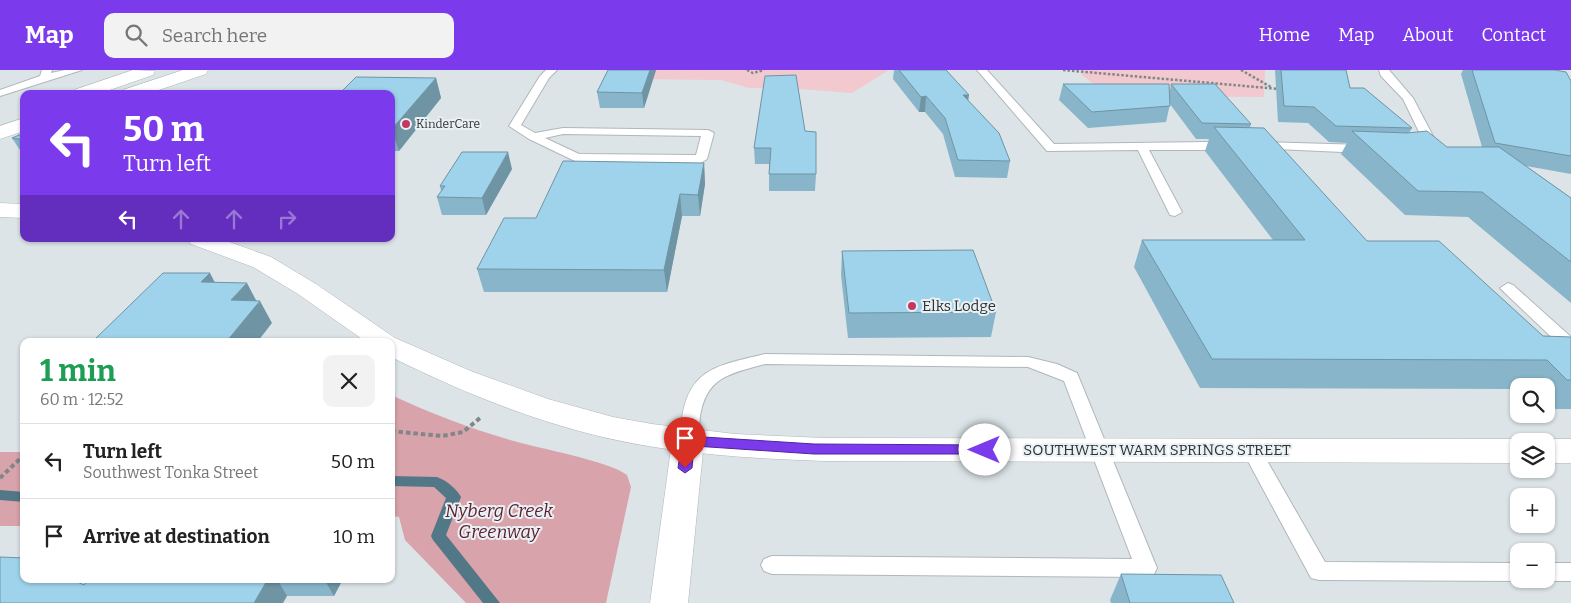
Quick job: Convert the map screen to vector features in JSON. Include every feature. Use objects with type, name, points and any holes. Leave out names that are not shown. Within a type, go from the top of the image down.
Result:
[{"type":"street","points":[[92,90],[151,70]]},
{"type":"street","points":[[140,90],[200,70]]},
{"type":"street","points":[[0,133],[20,126]]},
{"type":"street","points":[[0,210],[20,211]]},
{"type":"street","points":[[207,242],[262,262],[307,289],[379,338]]},
{"type":"street","name":"SOUTHWEST WARM SPRINGS STREET","points":[[395,348],[444,372],[505,397],[608,426],[688,441],[814,449],[1510,451]]},
{"type":"street","points":[[669,603],[688,441]]},
{"type":"street","points":[[1555,451],[1571,451]]},
{"type":"lane","points":[[0,93],[46,74],[77,70]]},
{"type":"lane","points":[[533,137],[562,131],[708,133],[702,159],[577,158],[533,137],[515,126],[545,76],[552,70]]},
{"type":"lane","points":[[982,70],[1051,148],[1142,147],[1169,144],[1376,149]]},
{"type":"lane","points":[[1384,70],[1385,74],[1408,98],[1427,136],[1427,142],[1418,148],[1410,148]]},
{"type":"lane","points":[[1142,147],[1175,212]]},
{"type":"lane","points":[[1508,288],[1571,346]]},
{"type":"lane","points":[[688,441],[692,411],[701,386],[722,371],[765,359],[1028,362],[1051,368],[1071,376],[1146,568],[772,565]]},
{"type":"lane","points":[[1251,450],[1319,571],[1510,572]]},
{"type":"lane","points":[[1555,572],[1571,572]]},
{"type":"path","points":[[746,70],[753,73],[764,70]]},
{"type":"path","points":[[1063,70],[1282,89]]},
{"type":"path","points":[[1098,74],[1101,70]]},
{"type":"path","points":[[1241,70],[1274,88]]},
{"type":"path","points":[[395,432],[442,436],[463,432],[505,397]]},
{"type":"path","points":[[0,478],[20,458]]},
{"type":"shaded area","points":[[638,70],[889,70],[852,93],[787,88],[749,88],[721,80],[634,79]]},
{"type":"shaded area","points":[[1084,70],[1265,70],[1264,97],[1108,96],[1081,74]]},
{"type":"green space","name":"Nyberg Creek Greenway","points":[[395,397],[435,414],[510,440],[605,465],[627,475],[631,487],[606,603],[466,603],[405,540],[399,517],[395,516]]},
{"type":"green space","points":[[0,452],[20,452],[20,526],[0,526]]},
{"type":"building","points":[[608,70],[650,70],[642,93],[597,92]]},
{"type":"building","points":[[899,70],[946,70],[969,95],[963,95],[999,133],[1010,161],[958,160],[945,118],[926,96],[921,97]]},
{"type":"building","points":[[1281,70],[1346,70],[1350,88],[1364,88],[1412,128],[1336,126],[1314,107],[1284,106]]},
{"type":"building","points":[[1472,70],[1555,70],[1566,72],[1571,81],[1571,156],[1495,143]]},
{"type":"building","points":[[796,75],[805,131],[816,132],[816,174],[769,174],[771,148],[754,148],[765,76]]},
{"type":"building","points":[[356,77],[436,78],[395,126],[395,90],[343,90]]},
{"type":"building","points":[[1063,84],[1169,84],[1170,106],[1092,112]]},
{"type":"building","points":[[1171,84],[1215,84],[1251,124],[1202,123]]},
{"type":"building","points":[[1214,127],[1264,128],[1367,241],[1439,241],[1543,336],[1571,337],[1571,380],[1567,380],[1547,360],[1212,359],[1142,240],[1305,240]]},
{"type":"building","points":[[1352,131],[1407,133],[1427,131],[1447,147],[1499,147],[1571,198],[1571,262],[1482,192],[1418,191]]},
{"type":"building","points":[[20,135],[20,139],[12,138]]},
{"type":"building","points":[[462,152],[508,152],[482,198],[437,197],[445,186],[440,186]]},
{"type":"building","points":[[563,161],[704,163],[698,195],[680,194],[664,270],[477,269],[504,218],[536,218]]},
{"type":"building","points":[[973,250],[996,312],[849,313],[842,251]]},
{"type":"building","points":[[163,273],[210,273],[201,282],[247,283],[231,300],[260,301],[229,338],[96,338]]},
{"type":"building","points":[[0,557],[20,558],[20,583],[80,583],[84,585],[86,583],[266,583],[254,603],[0,603]]},
{"type":"building","points":[[1121,574],[1221,575],[1234,603],[1130,603]]},
{"type":"waterway","points":[[395,481],[437,482],[454,497],[438,536],[492,603]]},
{"type":"waterway","points":[[0,495],[20,497]]},
{"type":"place","name":"KinderCare","points":[[406,124]]},
{"type":"place","name":"Elks Lodge","points":[[912,306]]},
{"type":"route","points":[[685,468],[688,441],[814,449],[985,450]]}]
